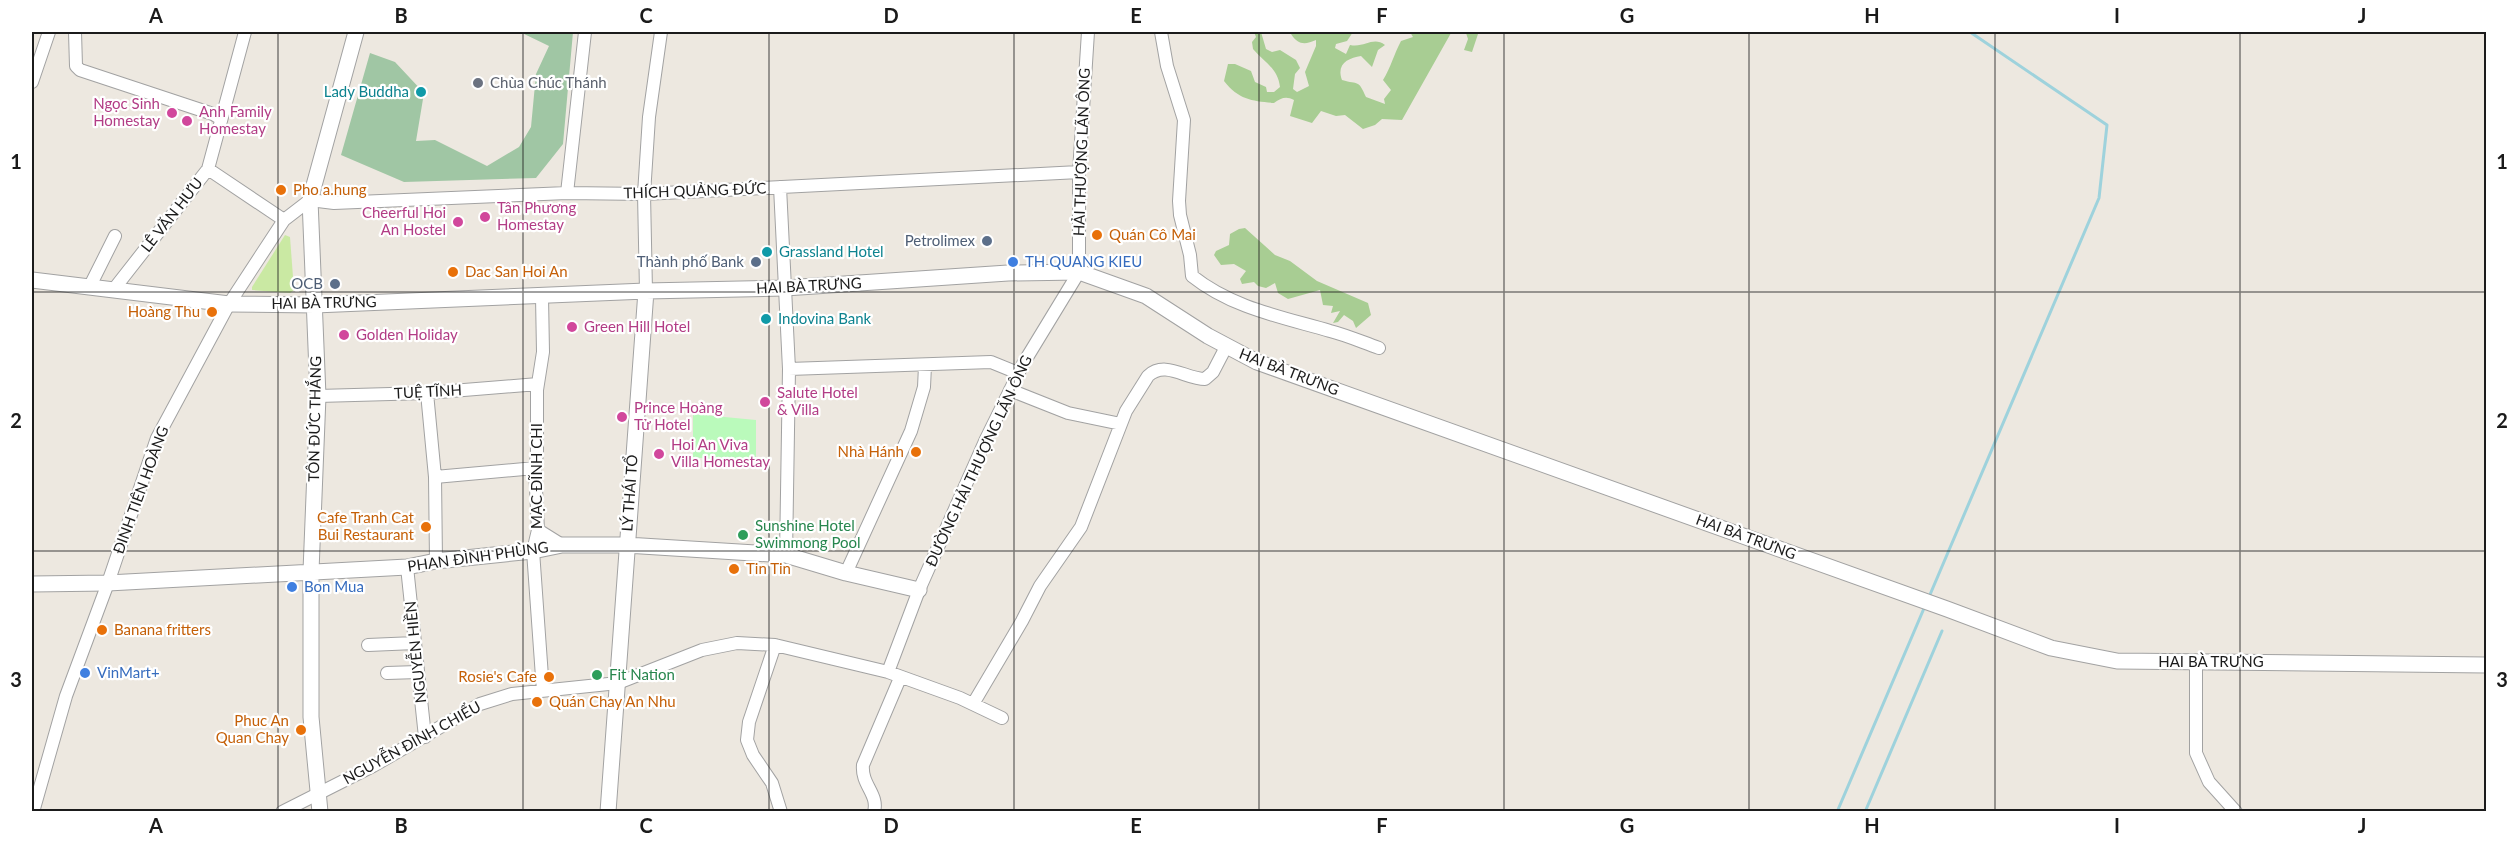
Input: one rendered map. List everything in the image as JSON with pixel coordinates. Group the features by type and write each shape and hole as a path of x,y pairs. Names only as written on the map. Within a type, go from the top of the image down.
{"street":[{"path":"32,82 50,32"},
{"path":"75,32 76,66 80,70 213,114 221,119"},
{"name":"LÊ VĂN HƯU","path":"114,289 208,169 246,32"},
{"name":"TÔN ĐỨC THẮNG","path":"320,812 311,717 311,571 318,396 310,200 356,32"},
{"path":"567,193 585,32"},
{"name":"LÝ THÁI TỔ","path":"608,812 646,291 644,194 649,117 661,32"},
{"name":"HẢI THƯỢNG LÃN ÔNG","path":"1078,272 1079,172 1088,32"},
{"path":"1161,32 1167,66 1184,120 1179,201 1180,215 1191,255 1192,276 1211,290 1258,311 1331,331 1379,348"},
{"path":"208,169 284,220"},
{"name":"THÍCH QUẢNG ĐỨC","path":"310,200 334,203 567,193 644,194 1079,172"},
{"path":"780,187 789,369 786,555"},
{"name":"ĐINH TIÊN HOÀNG","path":"33,812 66,696 108,583 157,438 229,303 284,220 310,200"},
{"path":"90,286 115,236"},
{"name":"HAI BÀ TRƯNG","path":"32,280 229,303 315,305 646,291 785,288 1008,273 1078,272 1146,296 1226,347 1257,362 2051,648 2117,661 2487,665"},
{"name":"ĐƯỜNG HẢI THƯỢNG LÃN ÔNG","path":"888,672 919,591 1018,373 1078,272"},
{"name":"MẠC ĐĨNH CHI","path":"542,297 543,352 538,384 537,454 534,468 538,530 533,551 543,692"},
{"path":"973,704 1040,586 1081,527 1126,411 1153,371 1165,370 1205,379 1213,372 1226,347"},
{"path":"789,369 991,362 1018,373"},
{"path":"846,573 910,431 924,387 925,366"},
{"name":"TUỆ TĨNH","path":"318,396 427,393 538,384"},
{"path":"1011,390 1068,413 1121,424"},
{"path":"427,393 435,477 436,561"},
{"path":"435,477 534,468"},
{"path":"538,530 562,544"},
{"name":"PHAN ĐÌNH PHÙNG","path":"32,584 108,583 407,567 436,561 533,551 562,544 626,545 786,555 919,591"},
{"name":"NGUYỄN HIỀN","path":"407,567 425,737"},
{"path":"368,645 415,643"},
{"path":"618,683 702,650 736,643 775,645 888,672 973,704 1002,718"},
{"path":"775,645 749,722 747,740 753,755 772,783 781,812"},
{"path":"2196,662 2196,753 2209,782 2236,812"},
{"path":"387,673 418,672"},
{"path":"874,812 875,799 862,776 863,765 900,678"},
{"name":"NGUYỄN ĐÌNH CHIỂU","path":"282,812 425,737 480,704 512,694 618,683"}],"green space":[{"path":"520,32 573,32 563,144 536,178 404,182 341,155 370,53 395,62 424,93 416,141 435,140 487,166 519,147 531,127 536,74 549,46"},
{"path":"1254,32 1261,32 1266,49 1272,52 1280,50 1296,60 1300,68 1295,74 1293,89 1297,92 1309,86 1305,72 1316,46 1316,40 1308,43 1299,42 1291,34 1294,32 1353,32 1347,41 1336,44 1335,48 1346,54 1350,45 1377,42 1385,45 1378,50 1372,67 1361,56 1356,57 1344,63 1341,74 1342,80 1359,85 1366,97 1385,104 1384,99 1391,90 1383,80 1401,41 1413,37 1410,32 1478,32 1478,34 1472,52 1464,50 1468,39 1466,33 1451,33 1402,120 1382,119 1375,125 1363,129 1345,115 1336,116 1321,111 1312,123 1290,116 1294,100 1288,98 1274,103 1252,100 1235,92 1224,81 1228,64 1235,64 1251,71 1255,82 1266,87 1267,92 1274,92 1280,87 1273,70 1253,49 1252,42 1256,37"},
{"path":"1245,228 1275,255 1290,261 1317,281 1368,303 1371,315 1356,328 1353,321 1344,315 1338,322 1333,323 1340,311 1331,313 1333,306 1323,305 1320,290 1288,299 1278,293 1275,283 1266,288 1254,282 1242,284 1240,279 1246,271 1234,264 1221,265 1214,255 1216,251 1229,245 1230,234"},
{"path":"285,235 290,237 294,290 290,293 252,290 252,287"},
{"path":"693,414 756,420 756,465 693,457"}],"waterway":[{"path":"1929,597 2099,198 2107,125 1970,32"},
{"path":"1837,812 1925,606"},
{"path":"1865,812 1942,631"}],"place":[{"name":"Chùa Chúc Thánh","path":"478,83"},
{"name":"Lady Buddha","path":"421,92"},
{"name":"Ngọc Sinh Homestay","path":"172,113"},
{"name":"Anh Family Homestay","path":"187,121"},
{"name":"Pho a.hung","path":"281,190"},
{"name":"Tân Phương Homestay","path":"485,217"},
{"name":"Cheerful Hoi An Hostel","path":"458,222"},
{"name":"Quán Cô Mai","path":"1097,235"},
{"name":"Petrolimex","path":"987,241"},
{"name":"Grassland Hotel","path":"767,252"},
{"name":"Thành phố Bank","path":"756,262"},
{"name":"TH QUANG KIEU","path":"1013,262"},
{"name":"Dac San Hoi An","path":"453,272"},
{"name":"OCB","path":"335,284"},
{"name":"Hoàng Thu","path":"212,312"},
{"name":"Indovina Bank","path":"766,319"},
{"name":"Green Hill Hotel","path":"572,327"},
{"name":"Golden Holiday","path":"344,335"},
{"name":"Salute Hotel & Villa","path":"765,402"},
{"name":"Prince Hoàng Tử Hotel","path":"622,417"},
{"name":"Nhà Hánh","path":"916,452"},
{"name":"Hoi An Viva Villa Homestay","path":"659,454"},
{"name":"Cafe Tranh Cat Bui Restaurant","path":"426,527"},
{"name":"Sunshine Hotel Swimmong Pool","path":"743,535"},
{"name":"Tin Tin","path":"734,569"},
{"name":"Bon Mua","path":"292,587"},
{"name":"Banana fritters","path":"102,630"},
{"name":"VinMart+","path":"85,673"},
{"name":"Fit Nation","path":"597,675"},
{"name":"Rosie's Cafe","path":"549,677"},
{"name":"Quán Chay An Nhu","path":"537,702"},
{"name":"Phuc An Quan Chay","path":"301,730"}]}
